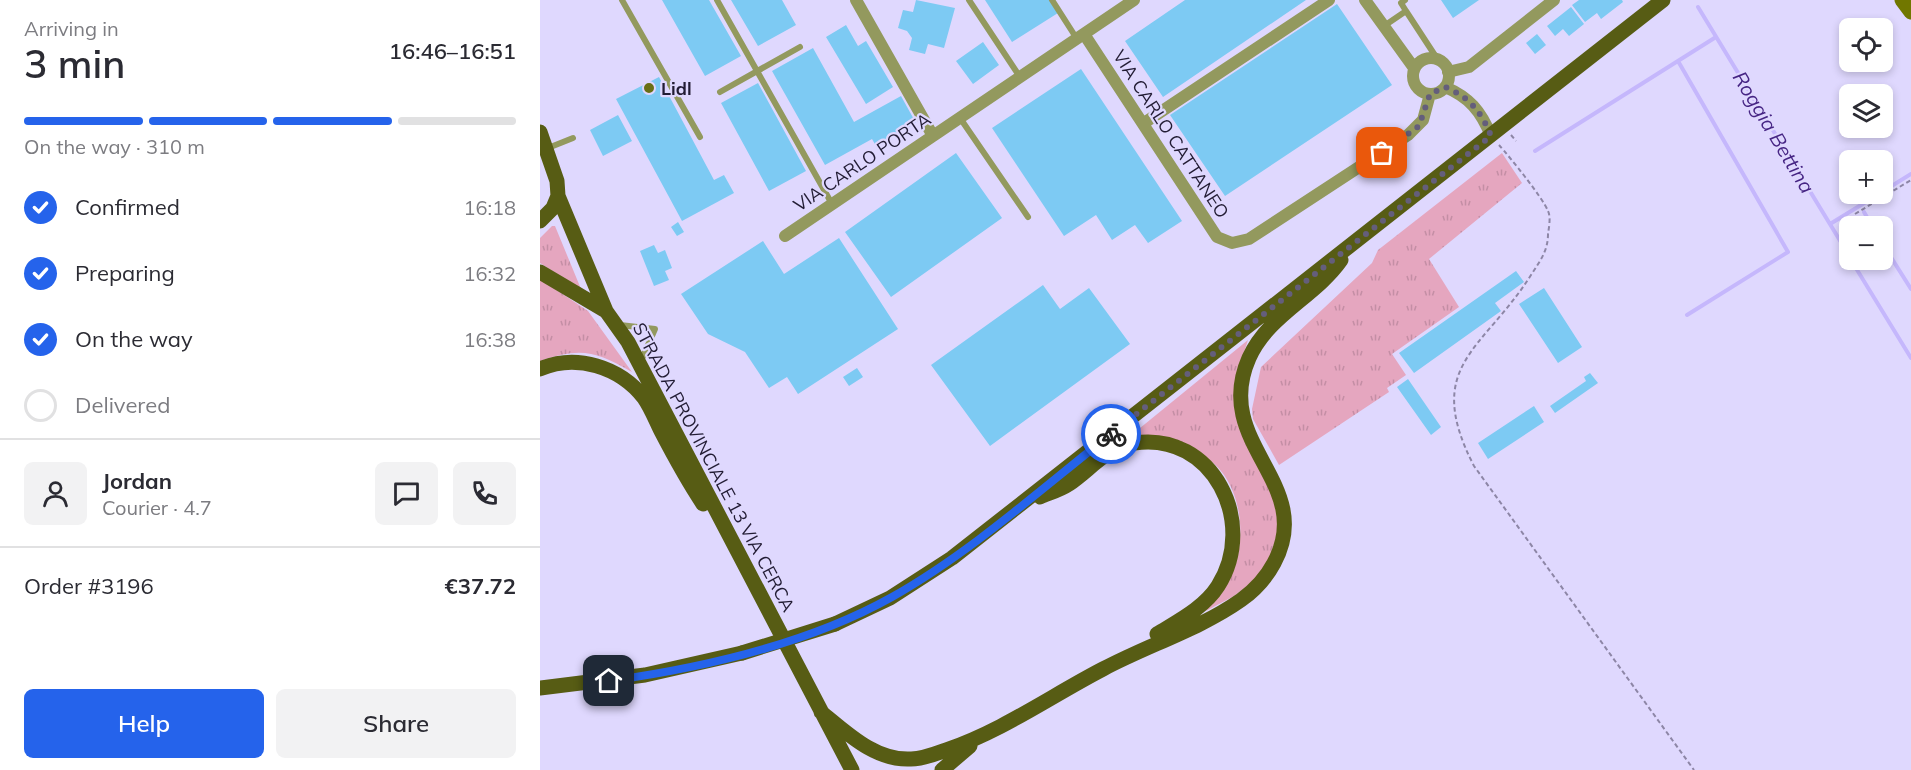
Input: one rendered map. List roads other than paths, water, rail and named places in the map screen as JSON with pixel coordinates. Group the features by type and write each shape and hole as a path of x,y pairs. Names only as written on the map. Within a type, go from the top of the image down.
{"main road":[{"path":"540,688 645,675 800,637 868,609 921,579 1019,507 1663,0"},
{"name":"STRADA PROVINCIALE 13 VIA CERCA","path":"540,132 548,148 557,181 558,196 606,311 640,364 852,770"},
{"path":"542,221 558,196"},
{"path":"894,770 976,740 1104,668 1239,601 1260,584 1273,565 1283,534 1283,504 1278,489 1247,433 1241,405 1242,379 1250,355 1269,327 1328,278 1351,246"},
{"name":"STRADA PROVINCIALE 13 VIA CERCA","path":"540,272 606,311"},
{"path":"540,369 571,363 593,364 629,383 644,399 687,481 746,568"},
{"path":"1019,507 1068,485 1111,451 1136,443 1159,444 1180,450 1200,463 1219,482 1230,507 1234,528 1228,562 1219,584 1200,605 1104,668"},
{"path":"821,712 857,741 876,751 907,759 924,758"},
{"path":"942,770 976,740"}],"street":[{"path":"856,0 933,136"},
{"name":"VIA CARLO PORTA","path":"785,236 1134,0"},
{"path":"1144,123 1329,0"},
{"path":"1365,0 1414,69 1413,78 1417,88 1430,94 1445,87 1463,94 1485,120 1491,136"},
{"path":"1448,72 1469,67 1554,0"},
{"path":"1902,0 1911,12"},
{"name":"VIA CARLO CATTANEO","path":"1080,36 1144,123 1217,237 1225,242 1237,243 1249,239 1414,131 1423,120 1430,94"},
{"path":"1414,69 1427,59 1438,60 1448,72"},
{"path":"1445,87 1448,72"}],"lane":[{"path":"622,0 700,137"},
{"path":"717,0 832,204"},
{"path":"969,0 1020,77"},
{"path":"1052,0 1080,36"},
{"path":"1405,0 1401,3 1438,60"},
{"path":"1384,26 1406,11"},
{"path":"720,92 800,47"},
{"name":"VIA CARLO PORTA","path":"960,118 1028,217"},
{"path":"548,148 573,138"},
{"path":"616,324 655,329 640,364"}],"waterway":[{"name":"Roggia Bettina","path":"1698,7 1839,239"},
{"path":"1535,151 1716,37"},
{"path":"1678,61 1788,252 1687,315"},
{"path":"1893,185 1911,174"},
{"path":"1830,224 1863,204"},
{"path":"1864,212 1866,216"},
{"path":"1893,260 1911,289"},
{"name":"Roggia Bettina","path":"1857,270 1911,358"}],"place":[{"name":"Lidl","path":"649,88"}]}
